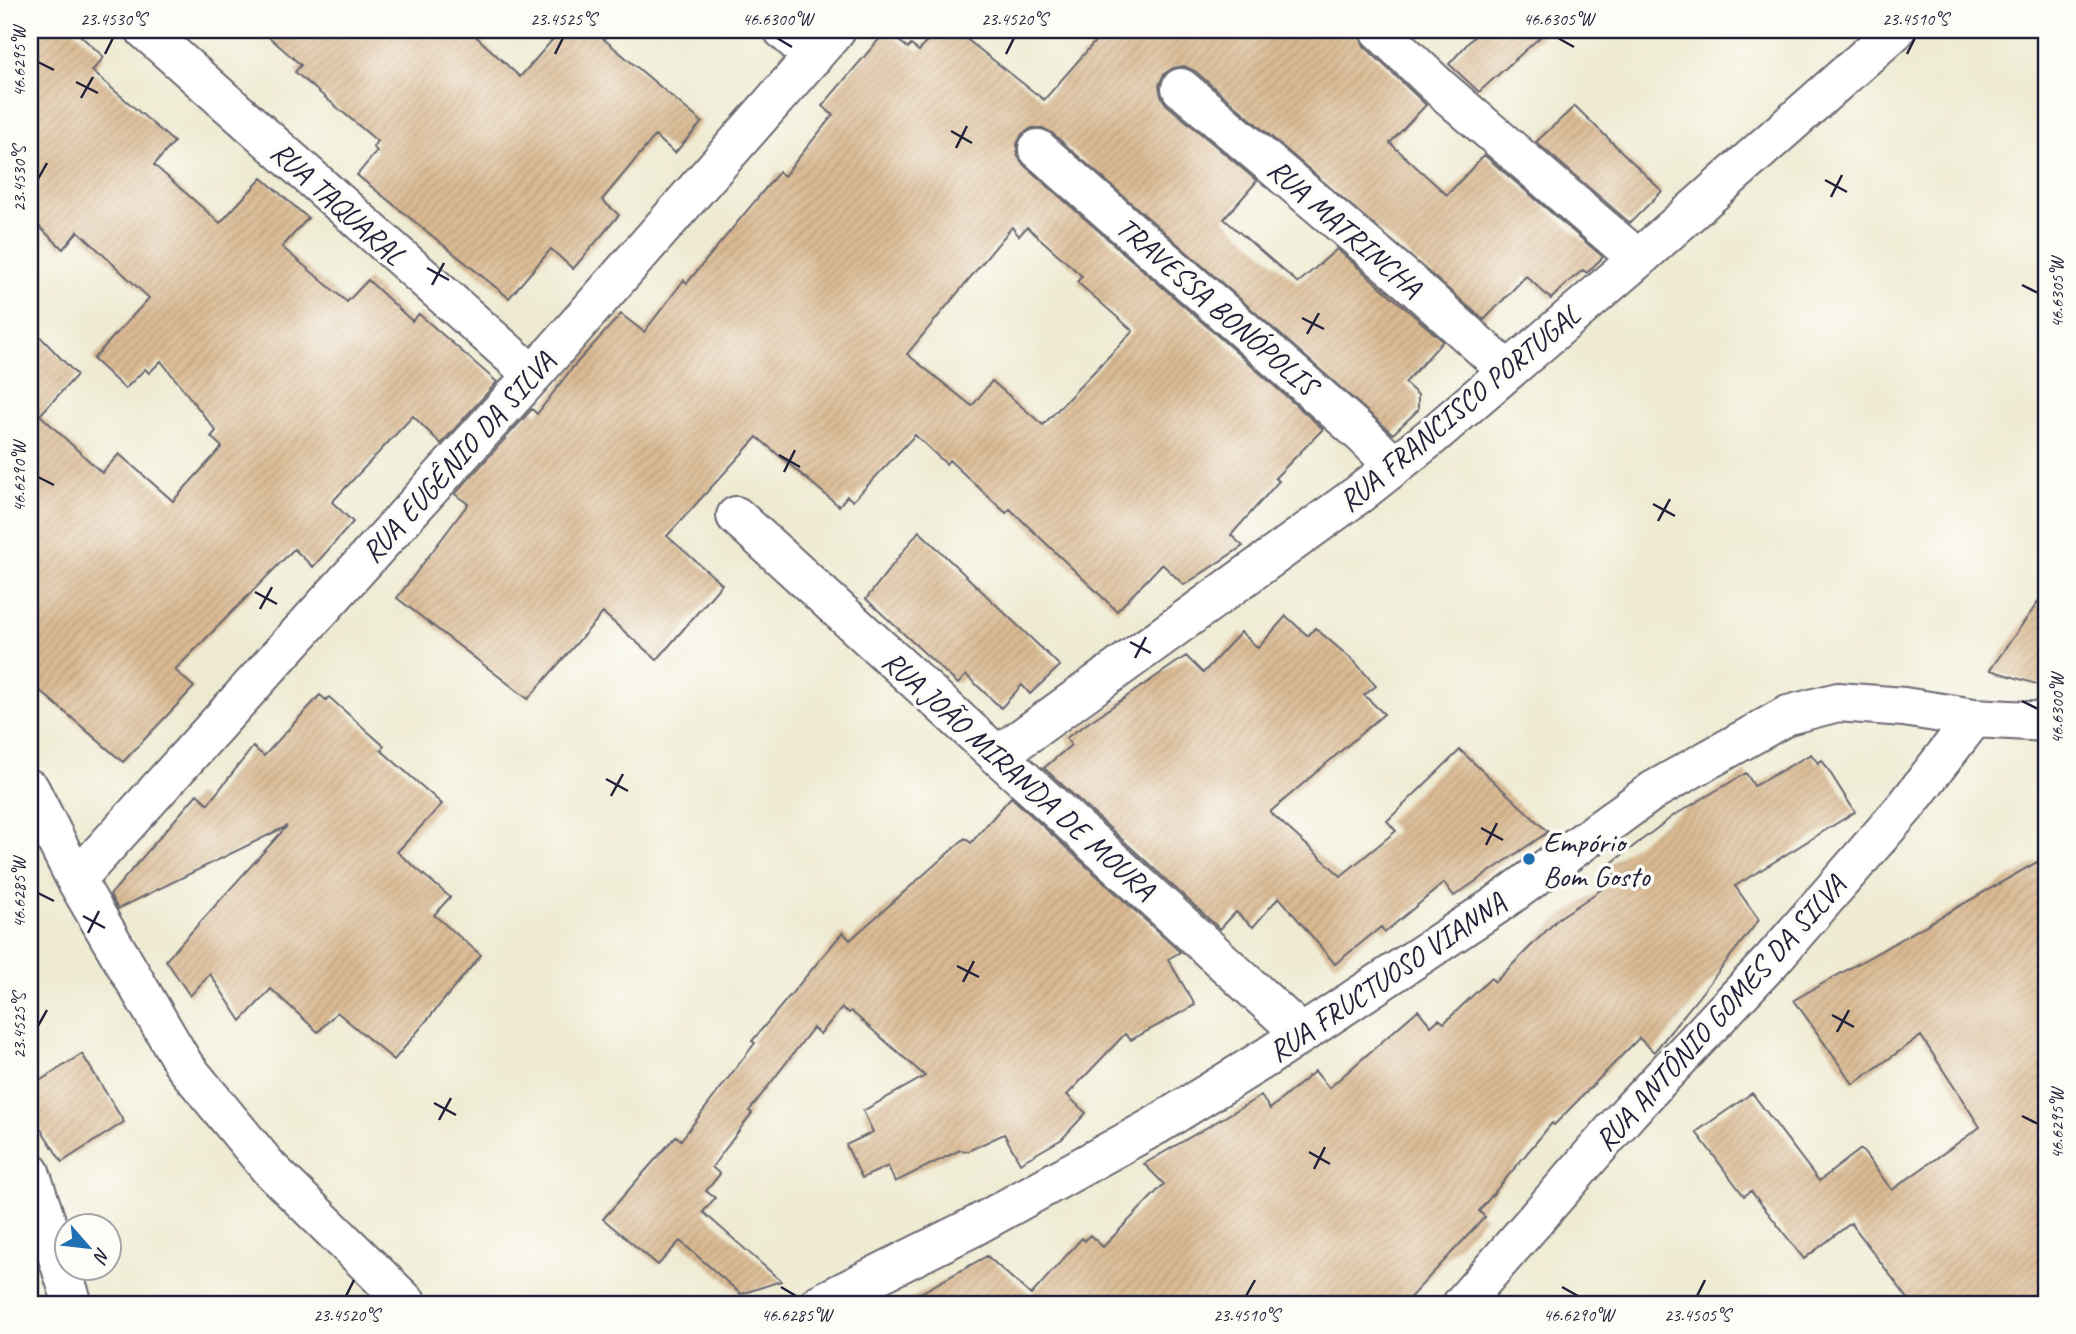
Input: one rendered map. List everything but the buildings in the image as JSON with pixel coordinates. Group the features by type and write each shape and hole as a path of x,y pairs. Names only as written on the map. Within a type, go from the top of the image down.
{"street":[{"name":"RUA TAQUARAL","path":"145,30 533,375"},
{"path":"783,30 825,43"},
{"path":"1379,30 1440,88 1638,259"},
{"name":"RUA FRANCISCO PORTUGAL","path":"997,756 1394,466 1638,259 1896,30"},
{"name":"RUA EUGÊNIO DA SILVA","path":"76,880 533,375 825,43"},
{"name":"RUA MATRINCHA","path":"1181,88 1407,280 1508,370"},
{"name":"TRAVESSA BONÓPOLIS","path":"1038,149 1364,436 1394,466"},
{"name":"RUA JOÃO MIRANDA DE MOURA","path":"736,516 1302,1034"},
{"name":"RUA FRUCTUOSO VIANNA","path":"819,1304 973,1227 1142,1133 1302,1034 1495,906 1654,790 1788,715 1838,702 1904,707 1974,718 2046,722"},
{"name":"RUA ANTÔNIO GOMES DA SILVA","path":"1462,1304 1630,1111 1772,960 1906,806 1974,718"},
{"path":"30,789 76,880 184,1065 270,1168 408,1304"},
{"path":"30,1172 73,1304"}],"place":[{"name":"Empório Bom Gosto","path":"1529,859"}]}
